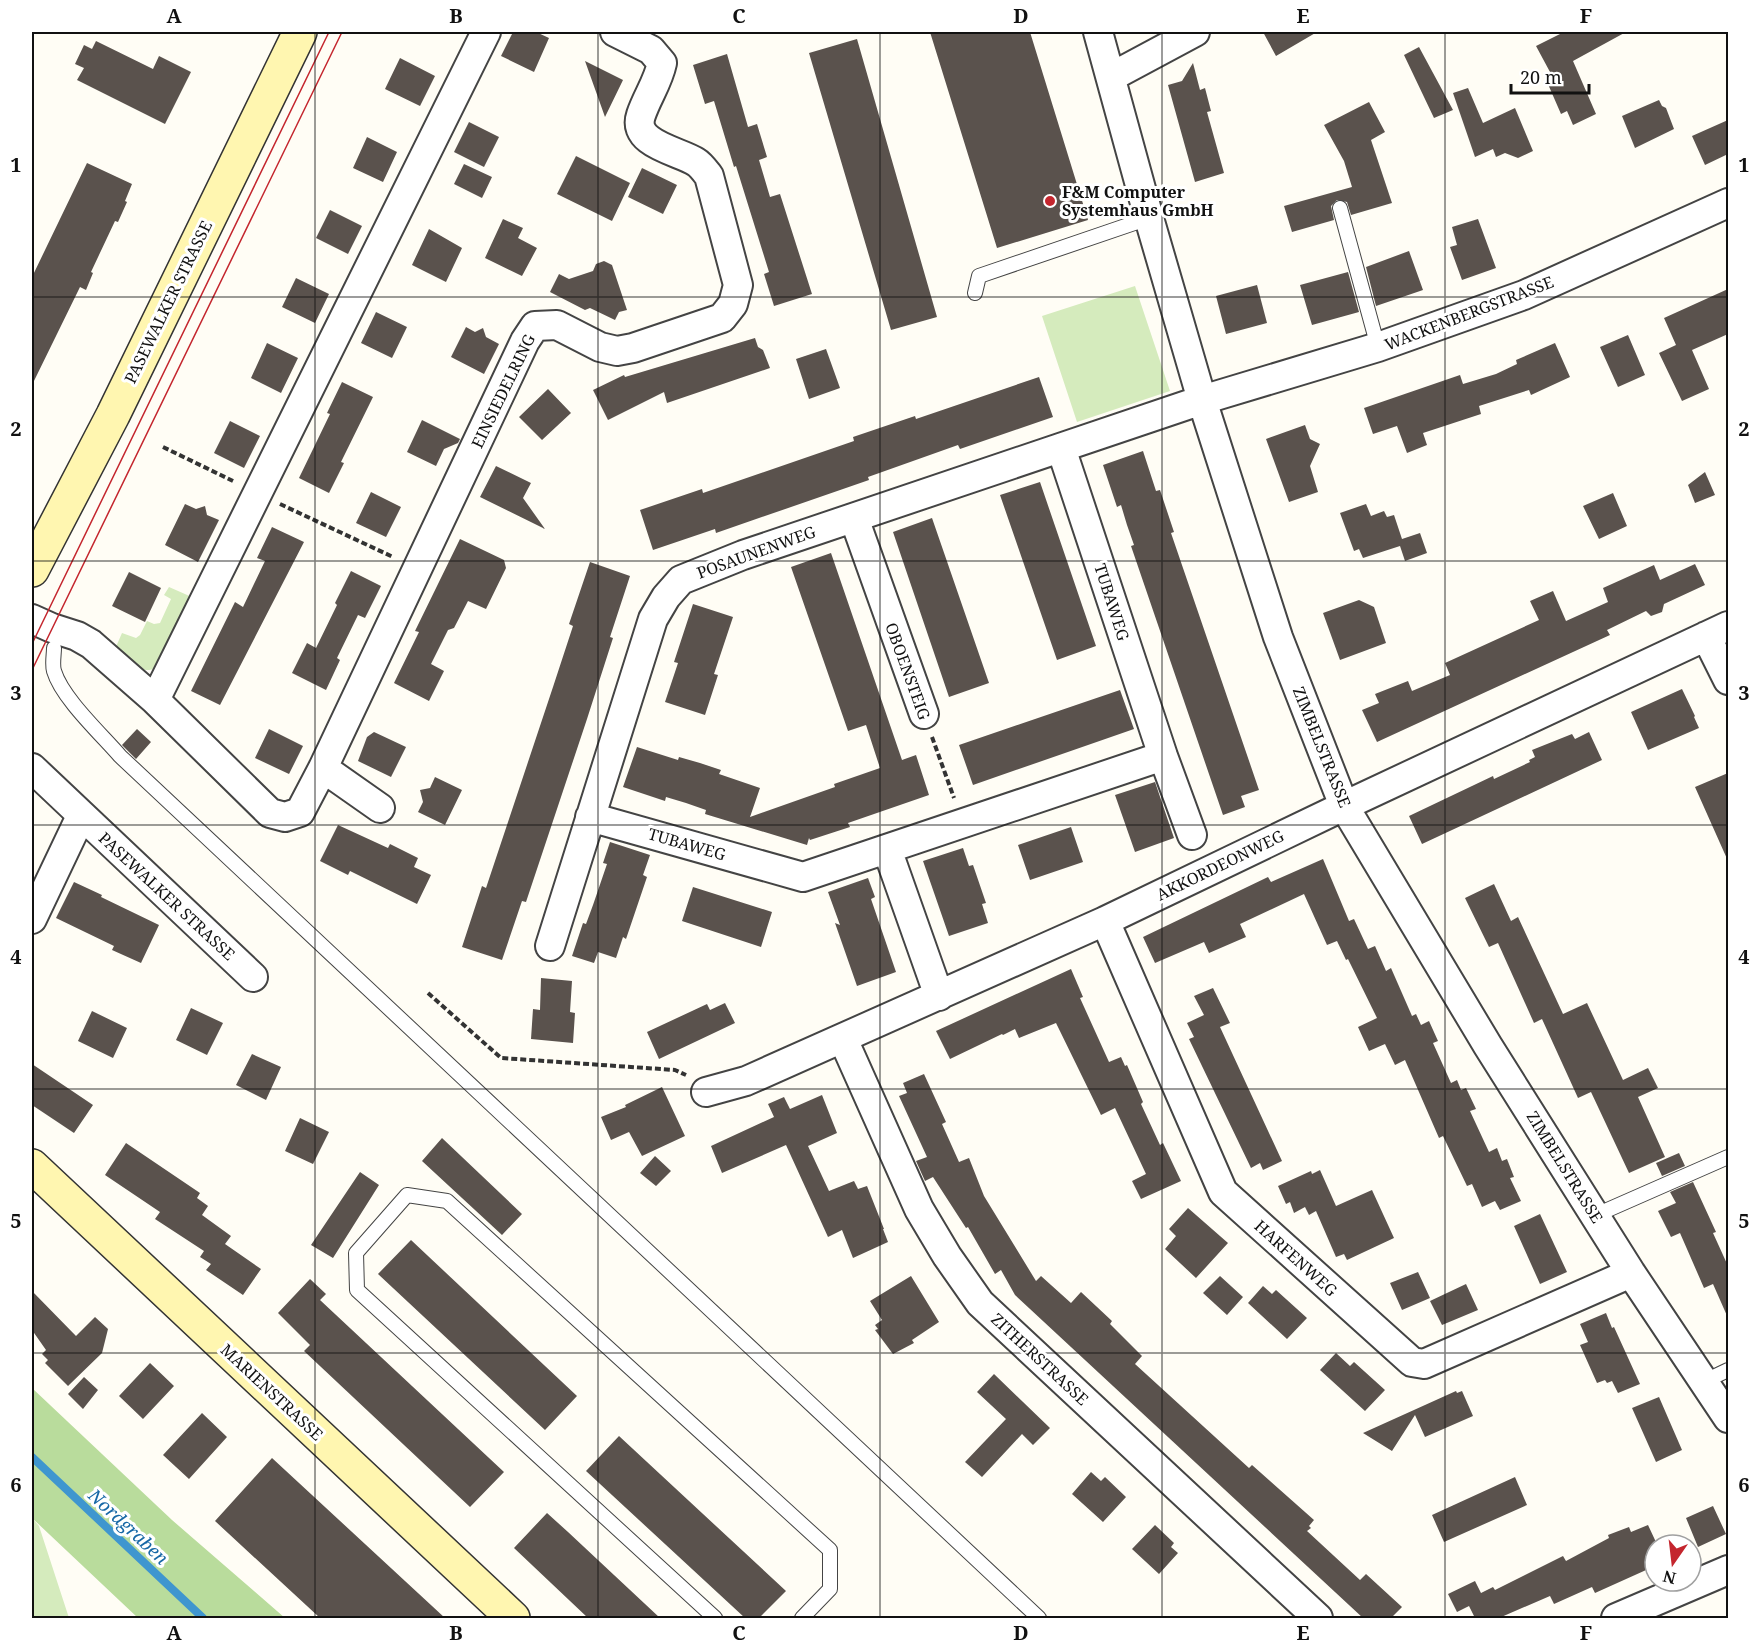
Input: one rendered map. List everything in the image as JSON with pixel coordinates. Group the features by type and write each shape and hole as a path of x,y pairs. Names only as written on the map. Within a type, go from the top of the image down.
{"street":[{"name":"PASEWALKER STRASSE","path":"32,570 113,415 300,32"},
{"path":"155,700 486,32"},
{"name":"EINSIEDELRING","path":"32,619 77,636 91,644 155,700 270,813 285,817 300,812 525,341 535,326 557,325 600,347 617,351 633,348 722,318 734,304 738,285 709,176 697,162 650,141 640,127 640,117 660,75 662,63 651,50 615,32"},
{"name":"ZIMBELSTRASSE","path":"1098,32 1202,400 1278,637 1344,806 1488,1046 1631,1273 1717,1376 1728,1418"},
{"path":"1111,77 1196,32"},
{"name":"WACKENBERGSTRASSE","path":"1202,400 1378,347 1524,295 1728,203"},
{"name":"POSAUNENWEG","path":"550,946 653,620 666,597 681,580 743,555 1202,400"},
{"name":"TUBAWEG","path":"1061,448 1192,835"},
{"name":"OBOENSTEIG","path":"854,518 924,714"},
{"path":"1717,631 1728,680"},
{"name":"AKKORDEONWEG","path":"706,1092 746,1081 1105,921 1717,631"},
{"name":"TUBAWEG","path":"590,817 804,877 1164,756"},
{"name":"PASEWALKER STRASSE","path":"32,768 253,977"},
{"path":"323,768 380,808"},
{"name":"PASEWALKER STRASSE","path":"32,919 81,816"},
{"path":"887,849 939,996"},
{"name":"HARFENWEG","path":"1105,921 1222,1192 1412,1362 1424,1364 1631,1273"},
{"name":"ZITHERSTRASSE","path":"843,1039 919,1209 947,1256 980,1303 1318,1618"},
{"name":"MARIENSTRASSE","path":"32,1166 513,1618"},
{"path":"1616,1618 1728,1570"}],"lane":[{"path":"1340,208 1378,347"},
{"path":"975,293 979,276 1149,218"},
{"path":"54,648 54,669 60,684 120,756 1039,1618"},
{"path":"1596,1215 1728,1157"},
{"path":"715,1618 357,1290 356,1253 407,1195 447,1201 830,1550 830,1589 802,1618"}],"path":[{"path":"163,447 418,569"},
{"name":"OBOENSTEIG","path":"924,714 963,824"},
{"path":"428,993 501,1058 675,1070 693,1077 706,1092"}],"green space":[{"path":"1135,286 1170,391 1077,422 1042,316"},
{"path":"169,587 194,598 158,668 139,669 115,649 122,633 136,638 147,621 154,624 160,623 171,599 164,595"},
{"path":"32,1388 172,1520 285,1618 138,1618 32,1518"},
{"path":"32,1518 39,1526 69,1618 32,1618"}],"building":[{"path":"513,32 536,32 549,38 534,72 501,56"},
{"path":"930,32 1030,32 1088,220 997,248"},
{"path":"1263,32 1317,32 1276,56"},
{"path":"1564,32 1626,32 1573,61 1596,114 1573,125 1567,111 1561,114 1544,75 1550,72 1536,46"},
{"path":"857,39 937,317 891,330 809,53"},
{"path":"96,41 153,69 159,56 191,72 165,124 77,80 84,68 75,64 84,45 92,49"},
{"path":"1419,47 1453,110 1434,118 1404,55"},
{"path":"727,54 748,127 757,124 767,157 759,160 770,197 780,194 812,294 774,306 764,274 769,272 736,166 734,167 714,101 705,104 693,65"},
{"path":"400,58 435,76 420,106 385,89"},
{"path":"585,61 623,80 605,117"},
{"path":"1193,63 1200,90 1205,88 1211,111 1207,112 1224,173 1195,182 1168,85 1182,81"},
{"path":"1468,88 1483,123 1515,108 1533,151 1518,158 1505,153 1496,157 1493,149 1475,157 1453,93"},
{"path":"1659,100 1666,108 1674,129 1635,148 1622,116"},
{"path":"1369,102 1385,132 1371,140 1392,203 1351,215 1347,202 1337,200 1331,206 1334,220 1292,232 1284,206 1352,187 1344,161 1324,125"},
{"path":"1728,120 1728,154 1705,165 1692,136"},
{"path":"469,122 499,137 484,167 454,152"},
{"path":"367,137 397,152 383,182 353,168"},
{"path":"576,156 630,183 612,221 557,194"},
{"path":"87,163 132,184 118,222 115,221 91,272 93,273 86,290 80,287 32,385 32,277"},
{"path":"464,164 492,177 482,198 454,184"},
{"path":"642,168 677,185 663,214 628,197"},
{"path":"330,210 362,226 348,254 316,238"},
{"path":"503,219 523,228 518,238 537,248 522,276 485,258"},
{"path":"1478,219 1496,268 1462,280 1450,247 1457,245 1452,227"},
{"path":"429,229 462,248 446,282 412,265"},
{"path":"1409,251 1423,290 1376,306 1366,267"},
{"path":"604,261 612,265 627,310 619,312 615,320 590,308 585,310 550,292 559,274 569,279 593,271 596,264"},
{"path":"1348,272 1359,312 1312,325 1300,285"},
{"path":"296,278 329,294 315,323 282,307"},
{"path":"1257,285 1267,323 1226,334 1216,296"},
{"path":"1728,289 1728,334 1692,350 1709,389 1682,401 1659,353 1676,345 1664,318"},
{"path":"376,312 407,327 392,358 361,343"},
{"path":"466,327 475,332 483,328 486,337 499,344 484,374 451,357"},
{"path":"1628,335 1645,375 1618,387 1600,347"},
{"path":"755,338 770,368 667,403 664,392 608,420 593,390 624,375 625,377"},
{"path":"267,343 298,358 281,393 251,378"},
{"path":"1555,343 1570,377 1531,395 1529,390 1479,406 1481,414 1423,433 1427,445 1407,453 1397,426 1373,434 1364,408 1460,375 1463,384 1496,374 1517,364 1516,360"},
{"path":"826,349 840,388 809,399 796,359"},
{"path":"1039,377 1053,417 960,449 958,445 868,477 869,480 716,533 715,529 653,550 640,510 702,489 703,493 854,441 853,437 915,416 916,419"},
{"path":"342,382 373,397 341,462 344,463 329,493 299,478 330,414 327,413"},
{"path":"548,389 571,413 542,440 519,417"},
{"path":"422,420 460,439 458,443 444,449 436,466 407,452"},
{"path":"230,421 260,436 244,468 214,453"},
{"path":"1305,425 1310,439 1320,444 1310,466 1318,492 1289,502 1266,439"},
{"path":"1143,451 1156,491 1160,490 1174,532 1171,533 1259,790 1241,796 1245,807 1223,815 1131,546 1134,545 1121,505 1117,507 1103,465"},
{"path":"496,466 531,483 523,498 545,529 480,497"},
{"path":"1705,472 1715,495 1695,503 1688,485"},
{"path":"1040,482 1096,646 1057,660 1000,495"},
{"path":"371,492 401,507 386,537 356,523"},
{"path":"1613,493 1627,526 1599,539 1583,506"},
{"path":"185,504 196,509 205,506 207,515 219,520 198,562 165,545"},
{"path":"1366,504 1371,516 1384,511 1387,517 1394,515 1402,539 1420,533 1427,553 1405,561 1400,546 1363,558 1359,549 1354,551 1340,513"},
{"path":"932,518 989,683 949,697 893,532"},
{"path":"272,527 304,542 220,705 191,691 235,602 243,607 265,561 257,558"},
{"path":"460,539 504,560 506,568 486,609 468,601 454,628 448,630 431,664 444,671 429,701 394,683 419,632 415,631"},
{"path":"831,553 902,760 916,755 929,795 848,823 850,827 810,840 809,838 807,845 705,814 706,810 686,803 666,797 665,801 623,787 637,747 721,770 719,774 760,788 750,817 835,787 834,784 880,768 866,725 848,731 791,567"},
{"path":"590,562 630,576 610,637 613,638 526,902 522,901 502,960 462,947 482,886 486,888 553,687 573,626 569,624"},
{"path":"1695,564 1705,585 1664,604 1662,612 1651,616 1646,611 1607,630 1610,635 1377,742 1362,710 1379,703 1375,694 1408,681 1412,691 1450,675 1445,663 1539,620 1530,601 1553,591 1566,621 1608,602 1603,588 1654,565 1660,580"},
{"path":"351,571 381,586 365,618 358,615 337,658 340,660 326,690 292,673 307,643 316,648"},
{"path":"129,572 161,588 145,622 112,606"},
{"path":"1359,600 1374,607 1386,643 1340,660 1323,613"},
{"path":"693,604 733,617 714,674 718,675 705,715 665,702 678,663 674,662"},
{"path":"1682,689 1699,728 1648,750 1631,712"},
{"path":"1120,690 1134,729 973,785 959,745"},
{"path":"137,729 151,742 136,759 122,745"},
{"path":"269,729 303,746 289,774 255,758"},
{"path":"374,732 406,747 391,777 358,761 367,737"},
{"path":"1589,732 1602,760 1422,844 1409,816 1493,776 1494,779 1530,762 1529,760 1535,757 1532,750 1572,734 1575,739"},
{"path":"1728,773 1728,861 1695,787"},
{"path":"435,777 462,790 445,825 418,812 423,802 420,790 430,788"},
{"path":"1155,782 1174,838 1135,852 1115,795"},
{"path":"338,825 388,848 390,844 418,858 414,867 431,875 417,904 350,871 348,875 320,861"},
{"path":"1071,827 1083,862 1030,880 1018,845"},
{"path":"610,842 650,855 643,875 647,877 626,939 623,937 616,958 598,952 594,963 572,956 607,864 603,863"},
{"path":"963,848 969,866 973,865 986,903 982,904 988,923 949,936 923,861"},
{"path":"1323,859 1349,921 1354,919 1368,949 1375,946 1386,971 1391,968 1412,1016 1416,1014 1421,1025 1429,1021 1438,1041 1433,1043 1451,1083 1457,1080 1461,1090 1466,1088 1476,1109 1470,1111 1489,1152 1497,1148 1502,1161 1507,1159 1514,1177 1510,1178 1521,1201 1500,1210 1495,1201 1482,1207 1472,1184 1467,1186 1443,1136 1439,1138 1405,1060 1395,1065 1385,1044 1369,1051 1358,1027 1377,1018 1337,941 1327,945 1304,894 1240,924 1246,937 1209,953 1204,942 1155,963 1143,937 1268,877 1271,882"},
{"path":"868,878 875,897 871,899 896,972 857,986 835,923 840,925 828,892"},
{"path":"74,882 159,925 141,963 112,950 114,946 56,918"},
{"path":"1494,884 1511,921 1518,917 1563,1014 1587,1003 1623,1080 1648,1068 1658,1088 1638,1097 1665,1157 1629,1173 1591,1092 1578,1098 1542,1019 1534,1023 1498,943 1489,947 1465,898"},
{"path":"693,887 772,912 761,947 682,921"},
{"path":"1071,969 1083,997 1080,998 1109,1062 1121,1057 1125,1066 1127,1065 1143,1102 1141,1104 1160,1145 1163,1143 1181,1181 1141,1199 1132,1181 1146,1174 1115,1108 1101,1115 1056,1023 1019,1038 1015,1029 950,1059 936,1031"},
{"path":"541,978 572,981 570,1012 575,1013 573,1043 531,1039 533,1009 540,1010"},
{"path":"1213,988 1230,1023 1220,1027 1282,1161 1263,1170 1260,1163 1251,1168 1189,1039 1194,1037 1187,1023 1204,1015 1194,996"},
{"path":"725,1003 735,1023 659,1059 647,1032 707,1004 710,1010"},
{"path":"191,1008 223,1023 207,1055 176,1040"},
{"path":"92,1011 127,1028 113,1058 78,1041"},
{"path":"252,1054 281,1067 266,1100 236,1085"},
{"path":"32,1064 93,1105 74,1133 32,1105"},
{"path":"924,1074 946,1122 942,1124 959,1162 969,1158 984,1196 1036,1281 1041,1276 1071,1303 1081,1292 1112,1321 1110,1324 1142,1356 1135,1364 1249,1468 1252,1465 1314,1520 1307,1531 1360,1580 1366,1574 1402,1607 1391,1618 1363,1618 1015,1295 1001,1270 995,1274 968,1227 966,1228 933,1177 925,1181 916,1161 927,1157 899,1096 907,1093 903,1083"},
{"path":"662,1087 685,1136 642,1156 629,1132 611,1140 601,1117 626,1107 625,1105"},
{"path":"822,1095 837,1133 808,1146 829,1191 854,1181 858,1189 867,1186 888,1242 853,1258 842,1230 828,1237 786,1145 722,1173 711,1146 774,1117 768,1104 784,1097 790,1109"},
{"path":"300,1118 329,1132 313,1164 285,1151"},
{"path":"442,1138 522,1214 502,1235 422,1161"},
{"path":"126,1143 200,1193 197,1198 208,1206 202,1215 231,1236 225,1244 261,1269 243,1295 206,1270 211,1264 200,1257 204,1251 155,1219 160,1212 105,1175"},
{"path":"1679,1153 1685,1166 1662,1176 1656,1163"},
{"path":"655,1156 671,1171 656,1186 640,1173"},
{"path":"1320,1170 1336,1206 1372,1190 1394,1238 1347,1260 1344,1254 1336,1257 1316,1211 1309,1215 1305,1207 1294,1213 1290,1202 1286,1204 1278,1186 1311,1171 1312,1174"},
{"path":"360,1172 379,1185 333,1258 311,1245"},
{"path":"1693,1182 1716,1232 1713,1233 1728,1266 1728,1318 1713,1284 1704,1288 1680,1233 1671,1237 1658,1211 1676,1203 1670,1192"},
{"path":"1188,1208 1228,1243 1196,1278 1165,1249 1176,1236 1169,1229"},
{"path":"1540,1214 1567,1272 1540,1284 1514,1226"},
{"path":"411,1240 577,1396 545,1430 378,1274"},
{"path":"1418,1272 1430,1298 1402,1310 1390,1283"},
{"path":"911,1276 939,1322 912,1340 914,1343 893,1354 875,1330 878,1329 875,1325 882,1320 870,1301"},
{"path":"1220,1276 1243,1297 1227,1315 1203,1293"},
{"path":"310,1279 326,1294 320,1300 504,1472 470,1507 304,1351 310,1345 278,1313"},
{"path":"1466,1284 1478,1310 1442,1325 1430,1301"},
{"path":"1263,1286 1272,1294 1276,1290 1307,1318 1287,1339 1248,1303"},
{"path":"32,1291 76,1336 95,1317 108,1329 102,1353 68,1386 45,1363 48,1360 42,1354 46,1350 32,1330"},
{"path":"1606,1313 1640,1384 1618,1393 1612,1381 1607,1383 1605,1380 1597,1383 1580,1345 1588,1342 1580,1324"},
{"path":"1336,1353 1350,1366 1354,1362 1385,1390 1365,1411 1320,1370"},
{"path":"150,1363 174,1386 143,1419 119,1396"},
{"path":"994,1374 1050,1428 1033,1445 1022,1434 982,1477 965,1462 1006,1419 977,1392"},
{"path":"84,1377 98,1390 83,1409 68,1394"},
{"path":"1456,1391 1457,1393 1462,1391 1473,1416 1425,1437 1415,1415 1392,1451 1363,1433"},
{"path":"1659,1397 1682,1450 1656,1462 1632,1408"},
{"path":"202,1413 227,1437 189,1479 163,1455"},
{"path":"619,1436 786,1591 759,1618 745,1618 586,1471"},
{"path":"272,1458 445,1618 320,1618 215,1521"},
{"path":"1091,1472 1101,1481 1105,1477 1126,1497 1103,1522 1072,1494"},
{"path":"1515,1477 1527,1505 1444,1542 1432,1515"},
{"path":"1713,1506 1726,1534 1703,1545 1703,1533 1692,1533 1686,1518"},
{"path":"547,1513 660,1618 588,1618 514,1548"},
{"path":"1155,1525 1174,1543 1171,1547 1178,1553 1159,1574 1132,1549"},
{"path":"1648,1525 1652,1533 1643,1533 1643,1571 1595,1593 1592,1587 1554,1604 1550,1596 1499,1618 1475,1618 1469,1606 1457,1612 1448,1594 1475,1581 1481,1593 1493,1587 1495,1590 1563,1556 1566,1561 1609,1538 1608,1535 1629,1527 1631,1532"}],"waterway":[{"name":"Nordgraben","path":"32,1457 203,1618"}],"tram line":[{"path":"32,644 329,32"},
{"path":"32,670 342,32"}],"place":[{"name":"F&M Computer Systemhaus GmbH","path":"1050,201"}]}
